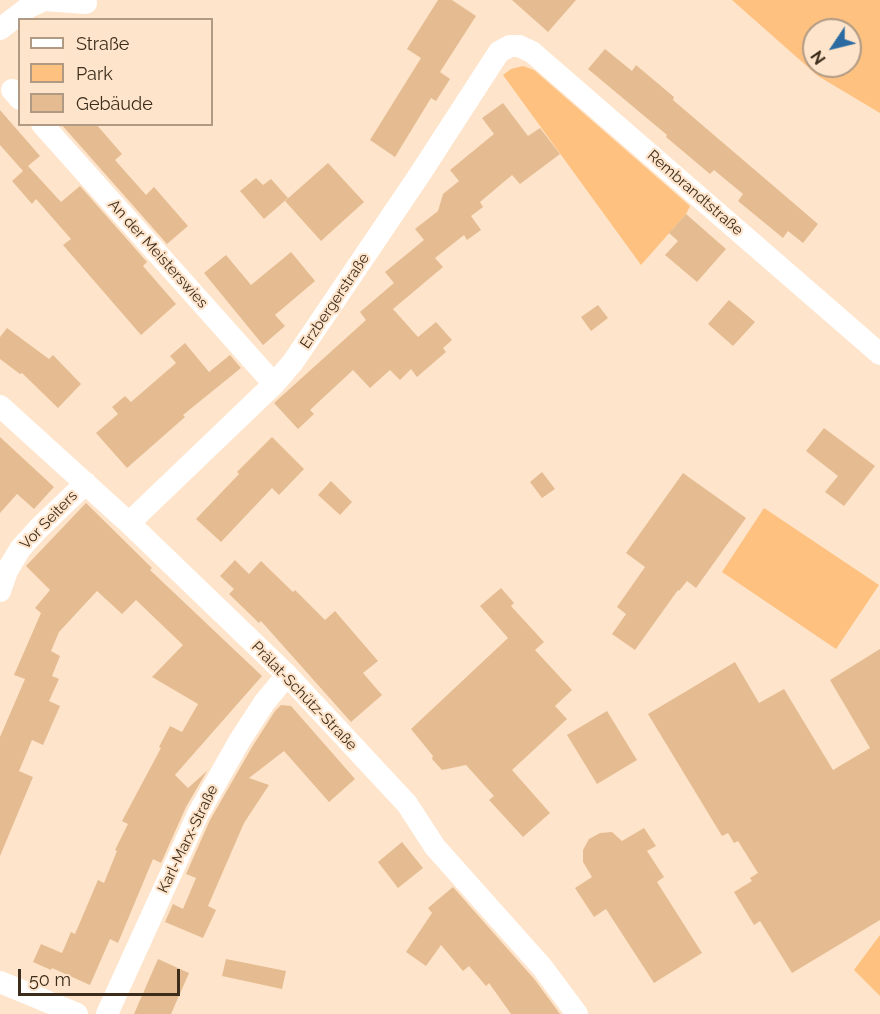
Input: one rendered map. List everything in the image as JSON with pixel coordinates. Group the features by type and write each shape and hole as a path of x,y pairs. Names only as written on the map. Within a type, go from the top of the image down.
{"street":[{"path":"0,29 29,7 44,0 86,3"},
{"name":"Rembrandtstraße","path":"504,47 519,46 532,52 880,354"},
{"name":"Erzbergerstraße","path":"129,523 274,384 293,362 504,47"},
{"name":"An der Meisterswies","path":"44,126 274,384"},
{"name":"Prälat-Schütz-Straße","path":"0,406 129,523 287,675 407,804 435,847 542,967 577,1014"},
{"name":"Vor Seiters","path":"0,591 20,549 38,528 86,483"},
{"name":"Karl-Marx-Straße","path":"107,1014 198,814 240,740 264,703 287,675"},
{"path":"0,982 77,1014"}],"green space":[{"path":"732,0 880,0 880,113 821,78 862,78 862,18 802,18 802,62"},
{"path":"523,66 534,70 690,206 686,214 641,265 503,75 511,69"},
{"path":"764,508 879,585 836,649 722,572"},
{"path":"880,935 880,996 854,970"}],"building":[{"path":"438,0 452,0 476,16 440,72 450,79 436,101 431,98 395,157 370,140 421,58 407,49"},
{"path":"512,0 576,0 548,32"},
{"path":"605,49 632,71 636,65 674,97 673,100 818,224 803,243 788,231 783,238 738,201 743,194 714,170 710,174 588,69"},
{"path":"503,103 528,136 540,128 560,154 520,184 512,175 480,202 483,207 471,216 481,230 467,240 464,235 435,258 443,267 393,309 418,337 436,322 452,340 443,348 446,352 417,377 411,369 400,380 390,370 370,388 353,370 310,410 314,414 298,429 274,403 366,320 360,312 394,283 385,272 424,240 415,229 438,211 443,194 459,181 450,170 494,134 482,118"},
{"path":"0,110 40,156 28,166 61,202 80,186 147,262 143,266 176,304 141,335 63,245 71,239 36,199 32,204 12,181 23,171 0,145"},
{"path":"63,126 98,126 122,154 115,160 146,195 154,187 188,226 167,244"},
{"path":"328,163 364,202 321,241 285,201"},
{"path":"256,178 263,185 271,179 288,198 264,219 240,191"},
{"path":"686,214 726,249 697,282 665,255 678,241 669,233"},
{"path":"291,252 315,281 275,315 285,326 263,345 204,273 226,255 251,285"},
{"path":"729,300 755,322 733,346 708,324"},
{"path":"598,305 608,318 591,331 581,317"},
{"path":"7,328 49,359 53,355 81,384 58,408 22,373 20,374 0,359 0,337"},
{"path":"185,343 209,372 230,355 241,368 183,415 185,417 127,468 96,433 118,414 112,407 125,396 131,402 176,363 170,356"},
{"path":"824,428 875,466 844,506 825,492 838,476 806,451"},
{"path":"0,437 54,487 34,509 17,494 0,513"},
{"path":"272,437 304,469 279,495 272,488 221,542 196,519 239,474 237,472"},
{"path":"542,472 555,489 542,498 530,482"},
{"path":"683,473 746,518 696,588 687,581 678,590 635,650 612,634 626,614 617,607 645,567 626,553"},
{"path":"331,481 352,502 340,515 318,495"},
{"path":"86,503 152,568 150,570 262,676 175,775 188,788 207,771 186,807 161,863 153,859 118,943 110,939 90,985 33,962 41,944 62,953 71,932 75,934 98,880 104,883 117,851 115,850 128,824 122,821 161,748 159,747 170,726 182,732 198,704 152,677 183,645 136,600 122,614 97,591 59,632 51,651 60,656 52,676 59,679 49,701 60,706 43,745 32,740 19,771 33,777 0,856 0,737 25,679 14,675 41,613 35,608 50,590 26,566"},
{"path":"235,560 249,574 261,561 325,620 335,611 378,661 363,673 382,695 351,722 261,621 259,623 229,594 234,589 220,576"},
{"path":"501,588 514,603 511,606 544,642 535,650 572,690 555,706 567,719 512,770 550,813 523,837 489,800 494,796 466,765 442,770 411,729 508,638 480,606"},
{"path":"880,649 880,920 792,973 760,921 754,925 734,892 752,881 750,878 758,873 738,841 734,843 728,833 722,836 648,714 735,662 759,703 784,689 833,770 870,748 830,680"},
{"path":"281,705 291,706 355,779 329,802 284,751 249,778 269,785 244,823 208,906 216,910 203,938 165,922 173,904 183,909 196,878 186,874 210,820 252,747"},
{"path":"607,711 637,760 597,784 567,735"},
{"path":"644,828 656,846 647,851 664,877 657,882 702,953 654,983 606,909 594,917 575,888 592,877 583,862 583,850 589,839 600,833 612,832 622,841"},
{"path":"402,842 423,868 398,888 378,862"},
{"path":"453,887 535,980 560,1014 511,1014 489,983 486,986 469,966 463,971 441,945 426,966 406,952 432,913 428,908"},
{"path":"158,959 189,973 171,1014 134,1014"},
{"path":"226,959 286,971 282,989 222,976"}]}
